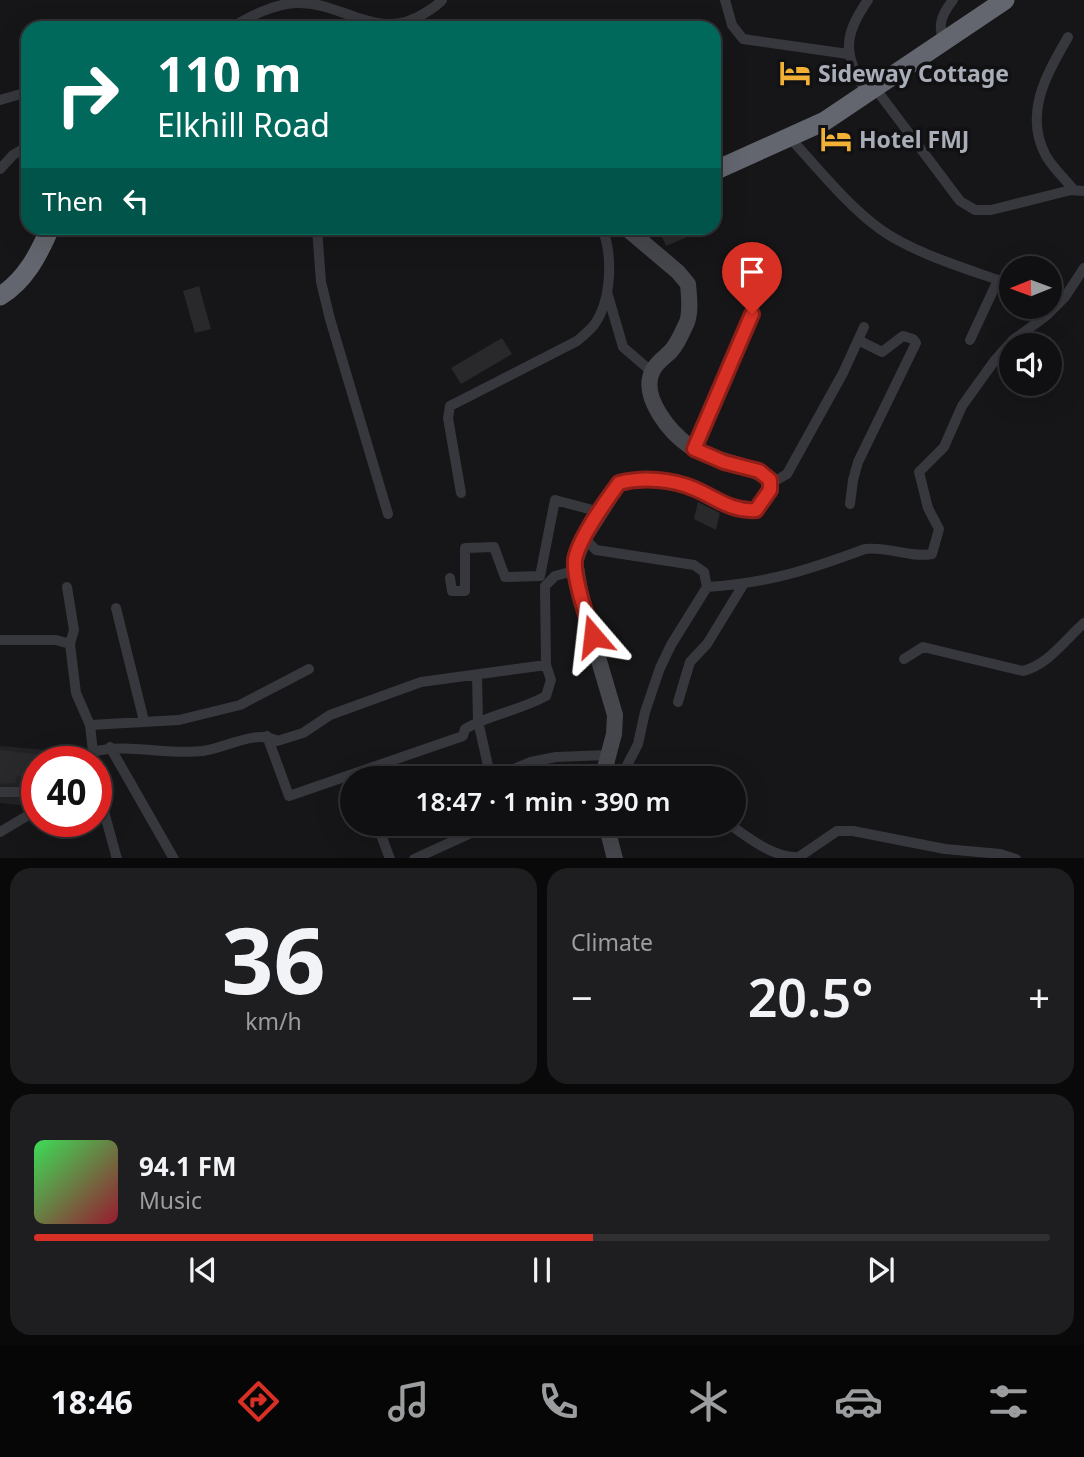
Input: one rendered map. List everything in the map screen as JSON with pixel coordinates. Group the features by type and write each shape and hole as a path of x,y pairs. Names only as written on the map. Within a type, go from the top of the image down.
{"highway":[{"path":"721,169 825,121 1005,0"},
{"path":"0,296 13,288 33,262 46,235"}],"street":[{"path":"413,21 442,0"},
{"path":"725,0 732,25 743,39 848,54"},
{"path":"868,0 857,16 848,54 871,91 960,201 975,210 991,209 1080,193"},
{"path":"944,41 939,30 943,13 953,0"},
{"path":"245,21 275,7 294,3 313,4 370,21"},
{"path":"1068,37 1040,91 1036,119 1046,156 1080,193"},
{"path":"0,100 21,94"},
{"path":"789,137 840,192 880,229 910,245 998,280 970,340"},
{"path":"0,169 21,150"},
{"path":"318,235 321,282 330,319 387,514"},
{"path":"603,235 608,258 607,292 623,347 652,372"},
{"path":"605,766 615,715 582,603 575,561 584,538 619,483 636,479 672,482 695,489 741,511 756,510 767,496 770,484 770,480 759,471 724,462 694,449 670,428 656,407 648,386 652,372 673,349 688,319 688,284 678,272 634,235"},
{"path":"707,587 743,585 786,577 878,548 923,556 932,554 939,529 928,508 919,472 944,447 962,406 995,360 1013,340 1046,316 1065,297 1084,268"},
{"path":"694,449 761,291"},
{"path":"461,493 448,418 450,407 578,341 595,324 607,292"},
{"path":"770,484 787,474 864,327"},
{"path":"850,504 858,462 916,343 903,336 881,352 858,340"},
{"path":"450,578 452,591 465,591 465,548 494,547 505,577 540,576 555,500 600,512"},
{"path":"584,538 596,550 694,565 704,572 707,587 660,668 645,712 638,744 627,766"},
{"path":"369,766 463,736 465,729 478,721 517,711 546,695 551,680 546,665 545,586 555,576 577,570"},
{"path":"678,702 690,662 707,644 743,585"},
{"path":"68,586 74,630 70,644 76,693 90,725 92,746"},
{"path":"116,608 144,720"},
{"path":"904,659 923,648 1023,671 1035,668 1049,659 1084,623"},
{"path":"0,640 56,640 70,644"},
{"path":"112,747 163,753 202,751 233,745 258,735 276,741 303,733 330,715 422,682 546,665"},
{"path":"90,725 179,720 240,705 309,669"},
{"path":"477,676 478,721 487,766"},
{"path":"267,736 289,796 340,777"},
{"path":"112,750 173,858"},
{"path":"521,766 556,757 608,755"},
{"path":"0,792 21,792"},
{"path":"0,832 21,820"},
{"path":"746,835 768,850 791,858 799,857 837,831 853,831 945,849 1000,854 1013,858"},
{"path":"381,836 390,858"},
{"path":"416,858 465,836"},
{"path":"609,836 615,858"},
{"path":"111,837 117,858"}],"shaded area":[{"path":"0,746 21,748 21,805 0,803"}],"building":[{"path":"661,235 692,235 666,246"},
{"path":"199,286 211,329 195,333 183,291"},
{"path":"502,338 512,354 461,384 451,368"},
{"path":"698,502 720,513 716,530 694,519"},
{"path":"0,750 21,752 21,777 17,776 16,783 0,784"}],"place":[{"name":"Sideway Cottage","path":"795,73"},
{"name":"Hotel FMJ","path":"836,139"}],"route":[{"path":"593,636 582,603 575,561 584,538 619,483 636,479 672,482 695,489 741,511 756,510 770,490 770,480 759,471 724,462 694,449 752,314"}]}
